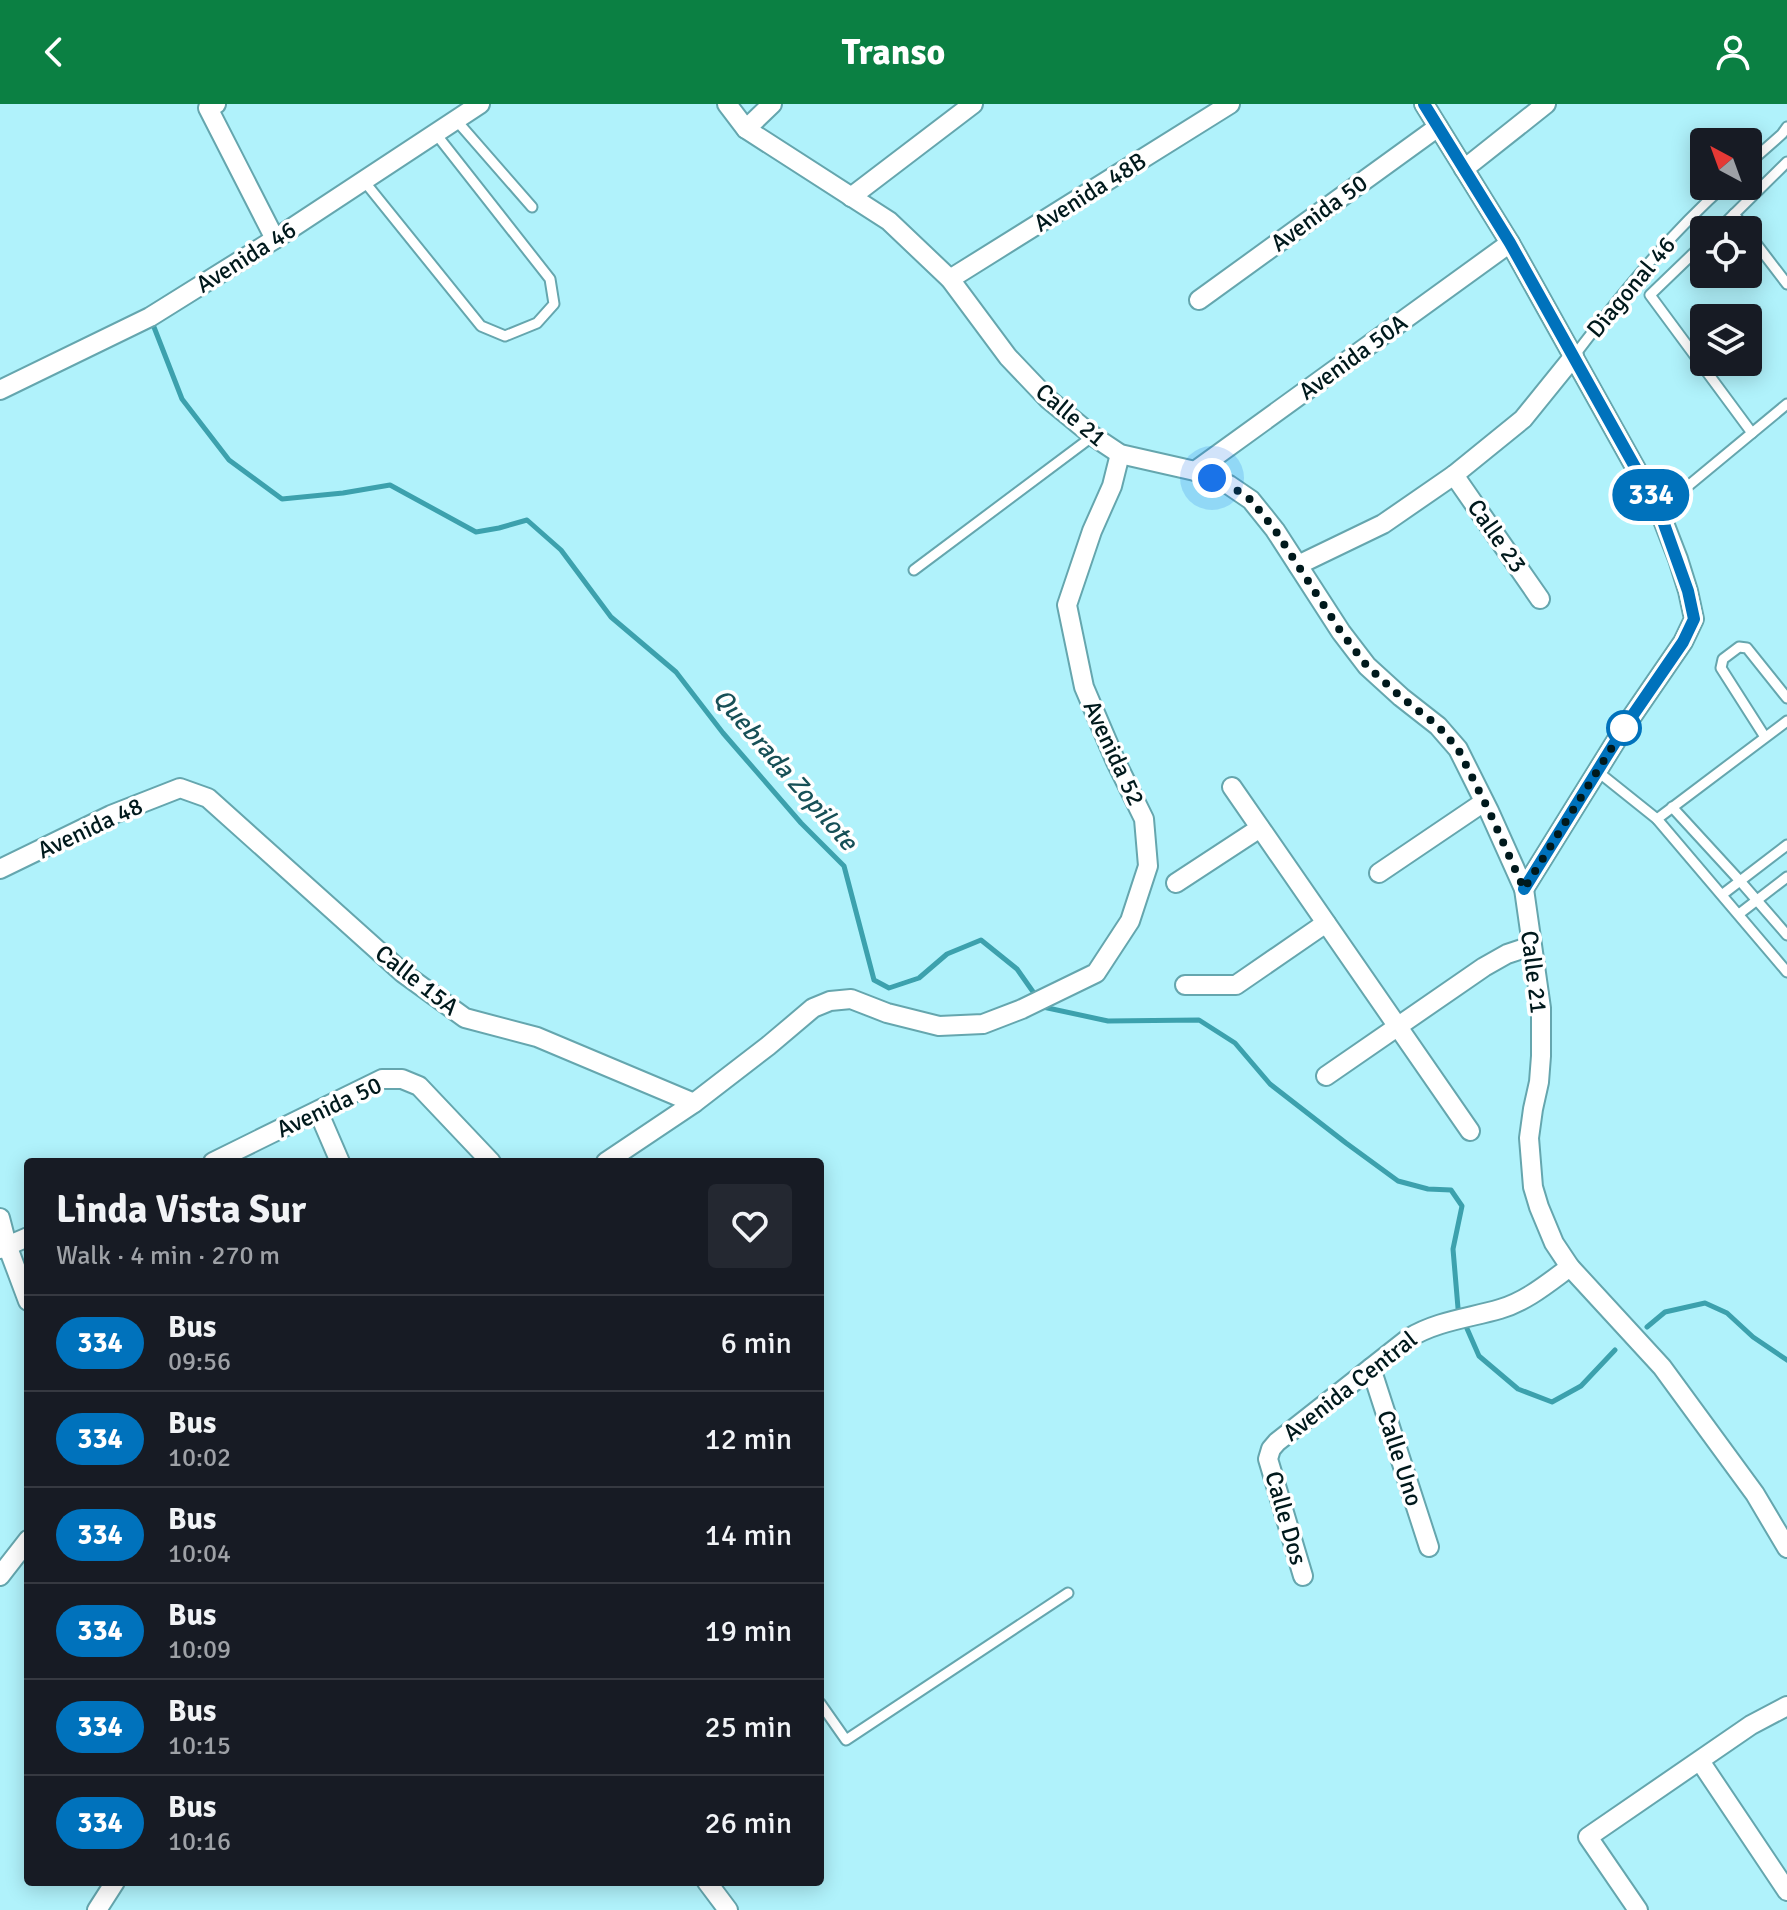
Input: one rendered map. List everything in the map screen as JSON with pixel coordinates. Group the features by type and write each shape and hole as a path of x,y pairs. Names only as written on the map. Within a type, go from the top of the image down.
{"street":[{"path":"216,104 208,108 275,239"},
{"name":"Avenida 46","path":"0,390 150,317 480,104"},
{"name":"Calle 21","path":"727,104 746,129 889,221 950,279 1008,357 1048,399 1093,436 1120,454 1195,471 1229,485 1251,500 1275,530 1341,632 1367,666 1438,726 1458,749 1524,889 1541,1008 1539,1082 1529,1138 1533,1187 1539,1207 1554,1243 1570,1267 1662,1367 1755,1494 1787,1548"},
{"path":"746,129 772,104"},
{"path":"851,197 973,104"},
{"name":"Avenida 48B","path":"950,279 1230,104"},
{"path":"1424,104 1510,243 1659,510 1681,569 1694,619 1683,642 1597,771 1524,889"},
{"path":"1464,169 1546,104"},
{"name":"Avenida 50","path":"1199,300 1438,127"},
{"name":"Avenida 50A","path":"1195,471 1510,243"},
{"path":"1298,565 1383,524 1454,475 1523,419 1574,356"},
{"name":"Avenida 52","path":"612,1158 694,1103 813,1008 830,1001 851,999 887,1013 939,1026 983,1024 1096,973 1130,921 1148,866 1144,819 1084,687 1067,605 1092,531 1112,486 1120,454"},
{"name":"Calle 23","path":"1454,475 1540,599"},
{"path":"1232,787 1470,1131"},
{"name":"Avenida 48","path":"0,869 111,815 180,788"},
{"name":"Calle 15A","path":"180,788 208,798 403,973 465,1018 537,1037 694,1103"},
{"path":"1379,873 1484,802"},
{"path":"1176,883 1260,828"},
{"path":"1185,985 1236,985 1326,923"},
{"path":"1326,1076 1484,967 1507,954 1531,946"},
{"name":"Avenida 50","path":"222,1158 382,1079 402,1079 419,1086 487,1158"},
{"path":"318,1111 338,1158"},
{"path":"0,1218 4,1247 24,1292"},
{"path":"4,1247 24,1239"},
{"name":"Avenida Central","path":"1268,1459 1277,1442 1409,1338 1439,1324 1525,1299 1570,1267"},
{"name":"Calle Uno","path":"1371,1368 1429,1547"},
{"name":"Calle Dos","path":"1268,1459 1303,1576"},
{"path":"0,1576 24,1545"},
{"path":"1638,1910 1588,1837 1751,1725 1787,1706"},
{"path":"1700,1761 1787,1891"},
{"path":"97,1910 112,1886"},
{"path":"710,1886 728,1910"}],"lane":[{"path":"456,120 532,207"},
{"path":"1762,152 1787,127"},
{"path":"364,181 481,326 505,336 537,323 554,304 550,279 436,134"},
{"path":"1734,214 1787,162"},
{"name":"Diagonal 46","path":"1574,356 1624,290 1708,200"},
{"path":"1762,251 1787,284"},
{"path":"1690,256 1650,295 1752,433"},
{"path":"1659,510 1787,404"},
{"path":"914,570 1093,436"},
{"path":"1765,737 1721,668 1723,659 1739,647 1747,648 1787,698"},
{"path":"1657,819 1787,721"},
{"path":"1597,771 1657,819 1787,972"},
{"path":"1672,807 1787,935"},
{"path":"1723,894 1787,845"},
{"path":"1739,914 1787,877"},
{"path":"824,1709 846,1740 1068,1593"}],"waterway":[{"name":"Quebrada Zopilote","path":"152,322 182,399 229,460 282,499 390,485 476,532 527,520 561,550 611,617 676,672 723,733 801,823 844,866 874,980 889,988 919,978 947,954 981,940 1017,969 1036,996"},
{"name":"Quebrada Zopilote","path":"1042,1004 1043,1007 1108,1021 1199,1020 1235,1043 1270,1084 1398,1181 1428,1189 1451,1190 1462,1206 1453,1249 1458,1308 1479,1356 1518,1389 1552,1402 1581,1386 1615,1350"},
{"path":"1647,1327 1665,1312 1705,1303 1727,1313 1753,1337 1787,1360"}],"bus line":[{"name":"334","path":"1424,104 1510,243 1659,510 1678,559 1694,619 1683,642 1624,728 1524,889"}],"route":[{"path":"1212,478 1251,500 1275,530 1341,632 1367,666 1438,726 1458,749 1524,889 1624,728"}]}
